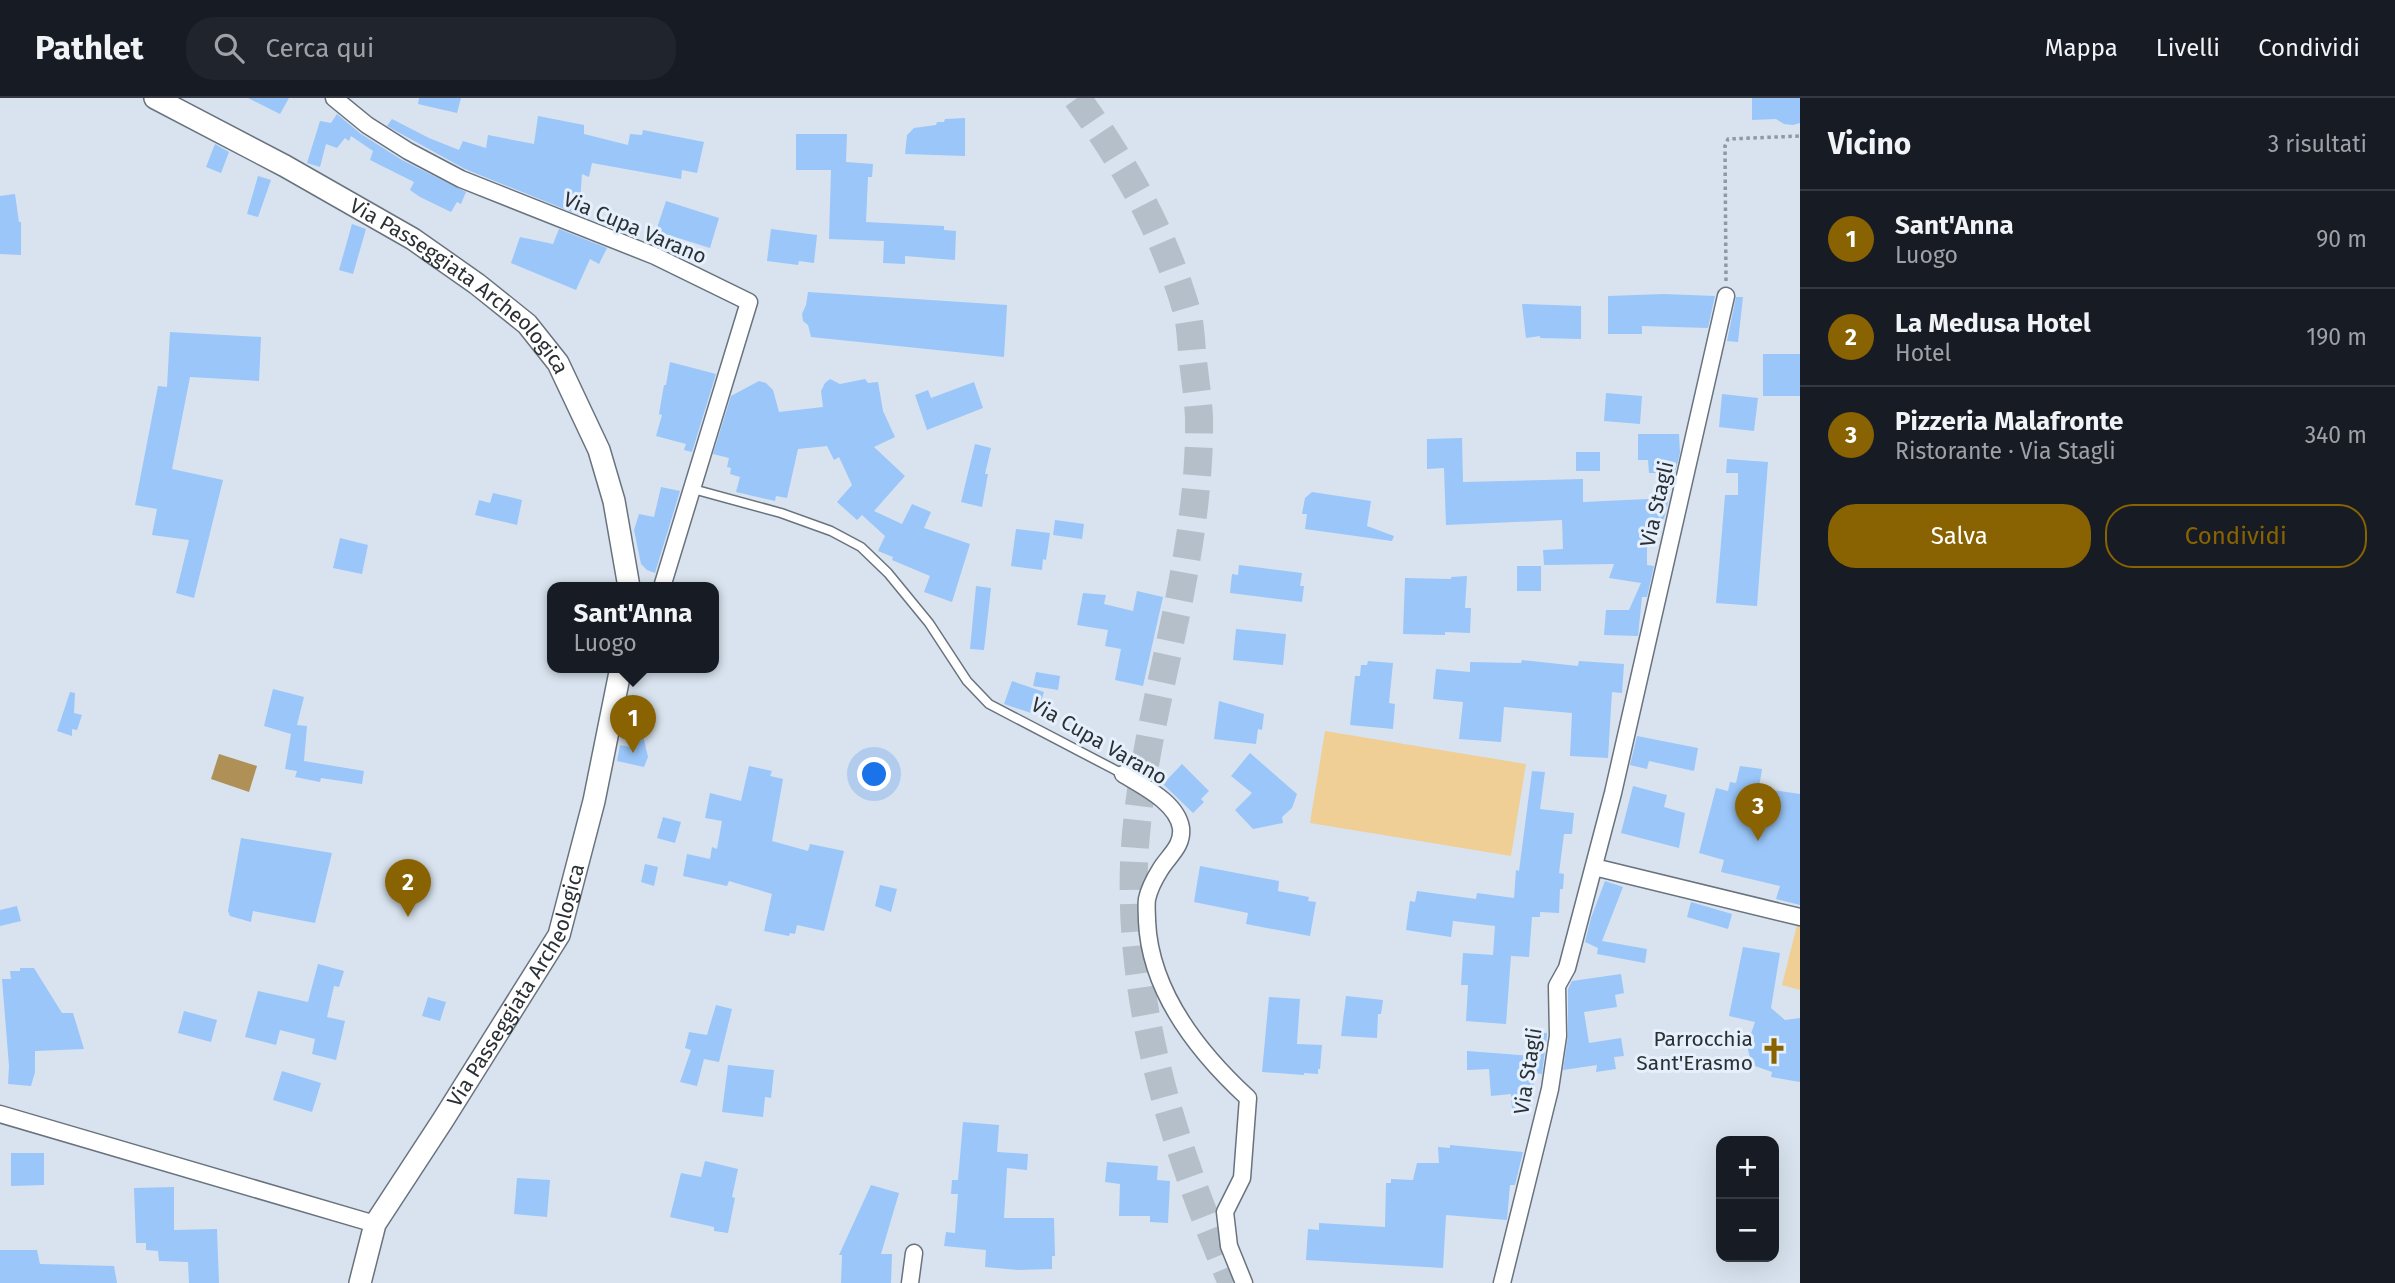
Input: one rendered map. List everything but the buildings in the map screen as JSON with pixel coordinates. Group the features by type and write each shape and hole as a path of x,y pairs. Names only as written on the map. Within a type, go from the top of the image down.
{"street":[{"name":"Via Passeggiata Archeologica","path":"155,98 285,166 413,239 477,284 527,324 558,363 599,450 614,501 628,582"},
{"name":"Via Cupa Varano","path":"334,98 367,125 408,151 461,179 655,256 749,302 664,582"},
{"name":"Via Stagli","path":"1502,1283 1550,1088 1558,1036 1557,986 1567,968 1616,779 1726,296"},
{"name":"Via Passeggiata Archeologica","path":"360,1283 375,1224 559,935 594,801 620,673"},
{"name":"Via Cupa Varano","path":"1123,774 1155,794 1172,809 1181,828 1177,850 1160,869 1147,901 1148,934 1164,994 1219,1072 1248,1098 1242,1178 1225,1212 1230,1246 1244,1283"},
{"path":"1594,867 1800,916"},
{"path":"0,1114 375,1224"},
{"path":"911,1283 914,1253"}],"lane":[{"name":"Via Cupa Varano","path":"693,489 781,513 831,531 861,547 888,573 929,623 967,681 989,704 1123,774"}],"path":[{"path":"1726,296 1724,146 1728,139 1800,136"}],"shaded area":[{"path":"1325,731 1526,764 1511,856 1310,823"},
{"path":"219,754 257,766 249,792 211,779"},
{"path":"1797,925 1800,926 1800,990 1782,985"}],"tunnel":[{"path":"1077,98 1127,174 1155,226 1177,282 1189,324 1199,417 1196,484 1184,573 1140,795 1134,864 1134,918 1139,972 1160,1078 1192,1182 1232,1283"}],"place":[{"name":"Sant'Anna","path":"633,753"},
{"name":"Pizzeria Malafronte","path":"1758,841"},
{"name":"La Medusa Hotel","path":"408,917"},
{"name":"Parrocchia Sant'Erasmo","path":"1774,1051"}]}
